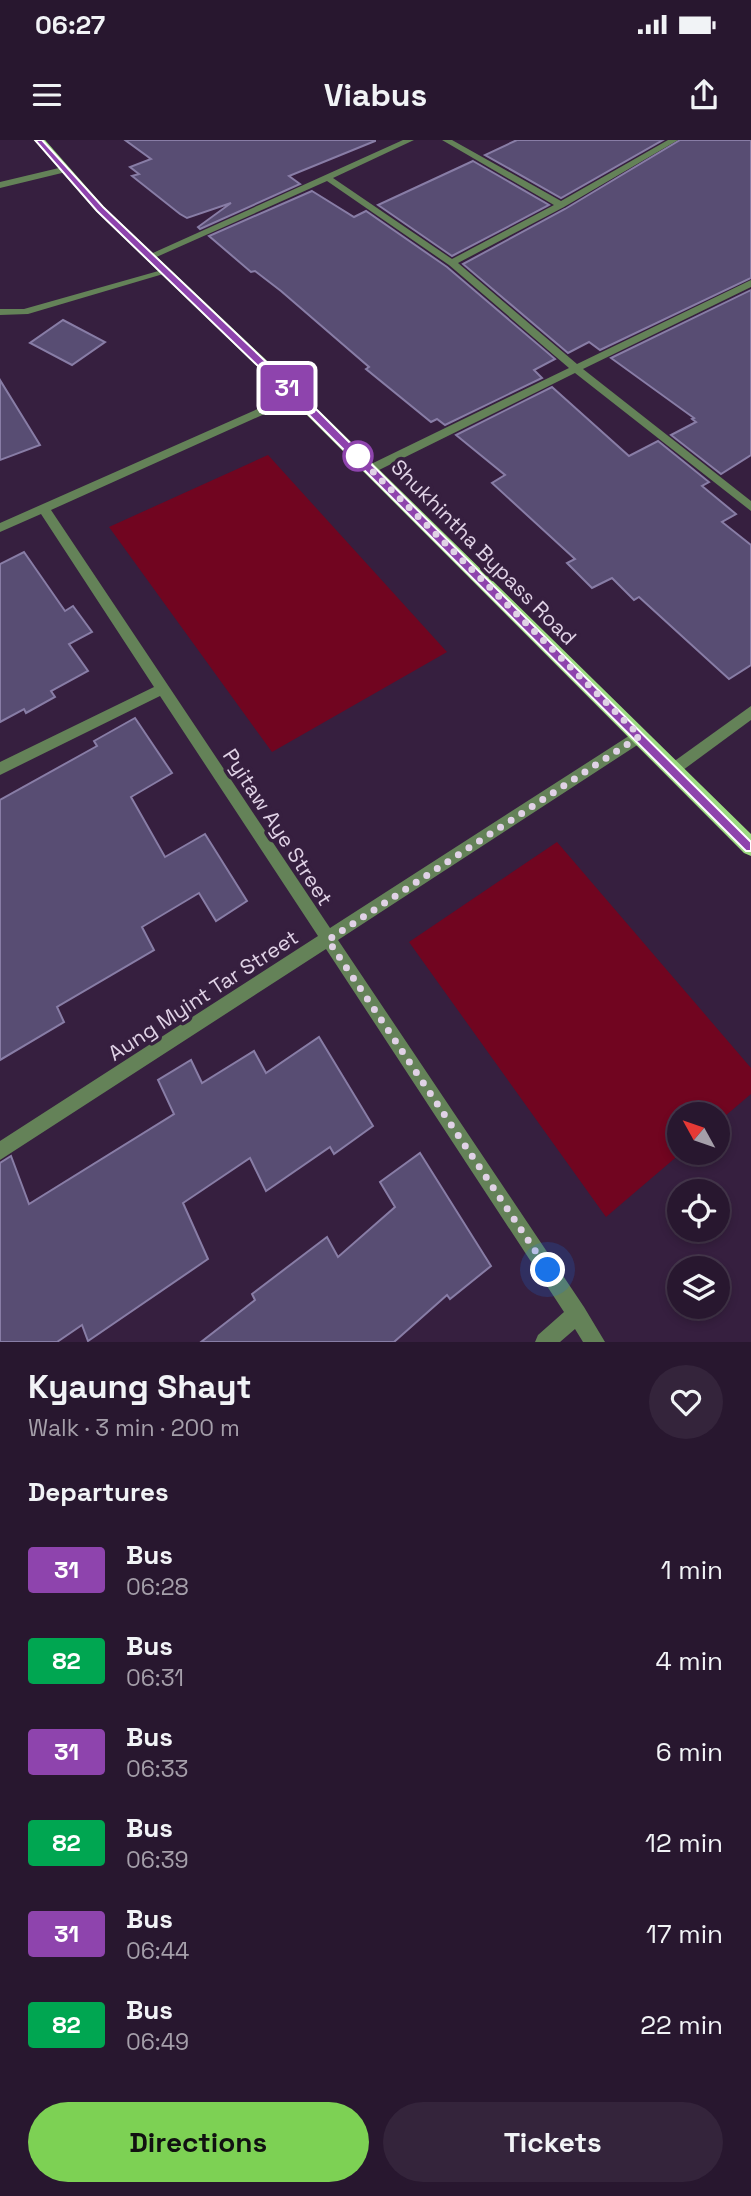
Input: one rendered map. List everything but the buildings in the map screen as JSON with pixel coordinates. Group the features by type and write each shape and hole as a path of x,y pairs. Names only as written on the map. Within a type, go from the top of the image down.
{"main road":[{"name":"Shukhintha Bypass Road","path":"39,140 63,170 149,257 296,396 751,847"}],"street":[{"path":"149,257 410,140"},
{"path":"446,140 561,205"},
{"path":"453,263 674,140"},
{"path":"0,185 63,170"},
{"path":"327,177 453,263 575,368 751,507"},
{"path":"0,312 24,312 165,272"},
{"path":"370,469 751,283"},
{"path":"0,528 296,396"},
{"name":"Pyitaw Aye Street","path":"44,509 595,1342"},
{"path":"0,769 162,689"},
{"path":"674,769 751,712"},
{"name":"Aung Myint Tar Street","path":"0,1151 640,736"},
{"path":"545,1342 577,1314"}],"shaded area":[{"path":"268,455 447,652 272,752 109,527"},
{"path":"557,842 751,1068 751,1094 730,1112 730,1102 667,1102 667,1165 606,1217 409,942"}],"bus line":[{"name":"31","path":"39,140 100,209 315,414 751,847"}],"route":[{"path":"358,456 352,451 640,736 328,940 548,1270"}]}
